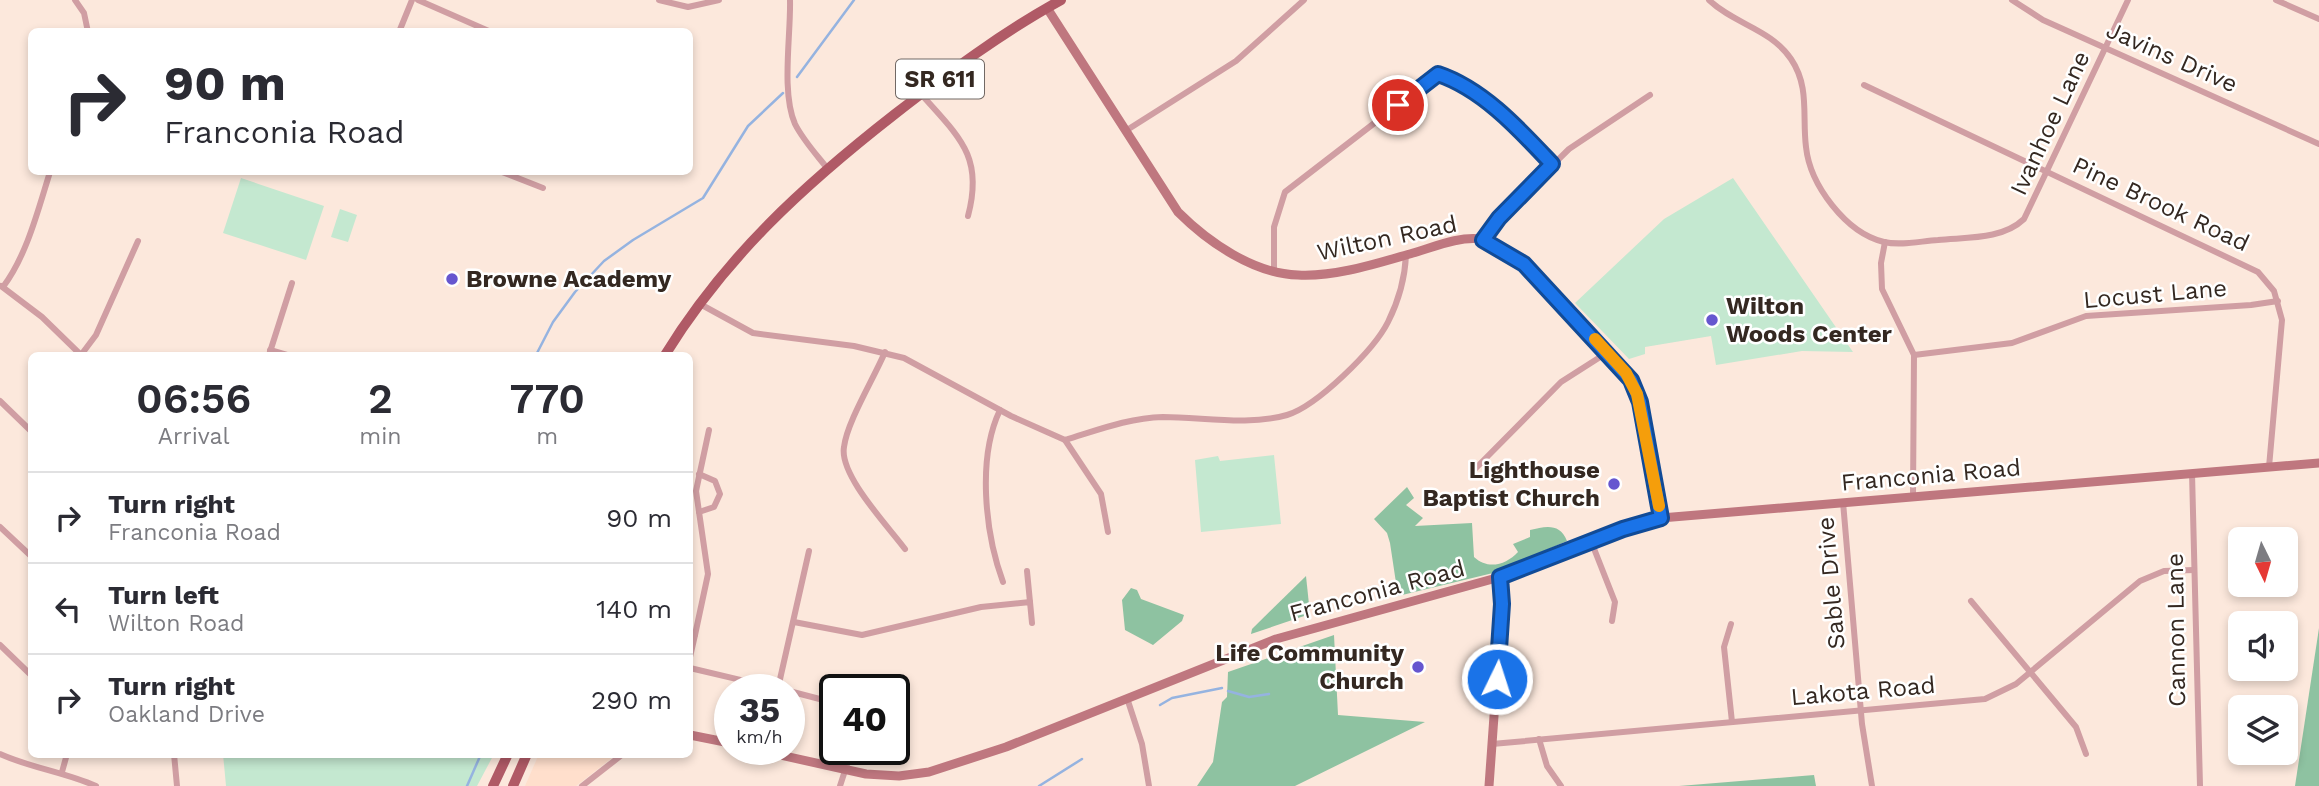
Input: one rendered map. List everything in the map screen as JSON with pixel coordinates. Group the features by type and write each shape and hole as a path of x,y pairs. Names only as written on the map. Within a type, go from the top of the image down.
{"main road":[{"name":"SR 611","path":"668,352 700,304 774,215 827,168 979,50 1045,4 1061,0"},
{"name":"Wilton Road","path":"1045,4 1178,212 1197,231 1229,251 1274,270 1296,275 1373,264 1451,242 1483,240 1524,264 1626,373 1637,394 1661,518"},
{"name":"Franconia Road","path":"805,761 845,771 893,776 929,772 1006,747 1285,636 1500,577 1591,541 1661,518 2319,463"},
{"path":"1489,786 1502,604 1500,577"},
{"path":"693,736 714,740"},
{"path":"494,786 506,758"},
{"path":"513,786 526,758"}],"street":[{"path":"75,0 84,13 87,28"},
{"path":"401,28 412,0"},
{"path":"418,0 482,28"},
{"path":"659,0 688,7 719,0"},
{"path":"790,0 789,91 792,115 800,131 827,168"},
{"path":"1127,131 1236,61 1304,0"},
{"path":"1709,0 1724,12 1768,36 1786,52 1802,82 1806,151 1818,183 1851,225 1885,242 1881,263 1882,289 1914,355 1913,496"},
{"name":"Javins Drive","path":"2012,0 2043,20 2319,144"},
{"name":"Ivanhoe Lane","path":"1885,242 1977,236 2011,230 2030,211 2128,0"},
{"path":"2276,0 2319,19"},
{"path":"1274,270 1274,226 1285,192 1438,74 1450,78 1504,115 1552,164"},
{"name":"Pine Brook Road","path":"1864,85 2245,263 2266,279 2278,300"},
{"path":"921,94 964,146 972,163 975,186 968,216"},
{"path":"1483,240 1499,218 1552,164 1584,138 1650,96"},
{"path":"49,175 28,238 1,286 42,317 78,352"},
{"path":"510,175 543,188"},
{"path":"83,352 96,335 138,241"},
{"path":"1065,440 1134,419 1259,418 1283,415 1299,409 1327,388 1380,334 1398,293 1405,271 1406,255"},
{"path":"270,352 292,283"},
{"path":"2269,467 2282,330 2278,300"},
{"name":"Locust Lane","path":"1914,355 2012,343 2086,316 2251,305 2278,300"},
{"path":"700,304 753,333 885,352 920,366 1000,410 1065,440 1101,494 1108,532"},
{"path":"885,352 843,449 846,468 905,549"},
{"path":"1475,469 1561,382 1608,352"},
{"path":"0,401 28,428"},
{"path":"1000,410 988,442 986,466 995,559 1003,582"},
{"path":"693,630 708,567 696,491 709,429"},
{"name":"Cannon Lane","path":"2192,473 2200,786"},
{"path":"699,474 715,481 720,494 714,507 699,512"},
{"name":"Sable Drive","path":"1843,502 1861,711 1871,786"},
{"path":"0,527 28,553"},
{"path":"1591,541 1615,603 1612,621"},
{"path":"783,674 809,551"},
{"name":"Lakota Road","path":"1492,744 1985,699 2008,690 2140,581 2164,571 2194,570"},
{"path":"1027,571 1032,624"},
{"path":"1971,601 2076,727 2086,754"},
{"path":"794,622 862,635 981,607 1030,602"},
{"path":"1731,624 1724,647 1732,722"},
{"path":"0,645 28,672"},
{"path":"693,669 716,674"},
{"path":"1127,698 1142,744 1149,786"},
{"path":"1539,739 1546,766 1560,786"},
{"path":"0,754 28,766 62,772 96,786"},
{"path":"62,772 66,758"},
{"path":"174,758 177,786"},
{"path":"582,786 618,758"},
{"path":"840,786 847,765"}],"shaded area":[{"path":"537,758 612,758 576,786 525,786"}],"green space":[{"path":"241,178 324,206 306,260 223,233"},
{"path":"1733,178 1853,352 1802,351 1716,365 1711,336 1645,347 1645,354 1629,359 1575,303 1664,219"},
{"path":"340,209 357,215 348,242 331,237"},
{"path":"1274,455 1281,524 1201,532 1195,460 1218,456 1220,461"},
{"path":"1407,487 1414,498 1406,505 1423,518 1415,526 1472,523 1474,557 1485,564 1502,563 1513,556 1518,552 1513,544 1530,537 1530,530 1552,527 1561,531 1567,541 1493,573 1398,596 1387,533 1374,519"},
{"path":"1306,576 1310,614 1251,634 1252,629"},
{"path":"1131,588 1137,590 1141,599 1184,615 1182,621 1153,645 1125,630 1122,600"},
{"path":"2319,628 2319,786 2295,786"},
{"path":"1334,635 1338,715 1425,722 1295,786 1197,786 1213,762 1222,702 1227,697 1228,672"},
{"path":"223,758 492,758 477,786 226,786"},
{"path":"1814,775 1816,786 1679,786"}],"waterway":[{"path":"797,77 854,0"},
{"path":"538,352 553,322 575,292 604,261 633,240 703,198 748,126 783,93"},
{"path":"1160,705 1172,698 1222,688"},
{"path":"1228,691 1249,697 1269,694"},
{"path":"467,786 479,758"},
{"path":"1039,786 1082,759"}],"slow traffic":[{"path":"1595,339 1626,373 1637,394 1659,506"}],"place":[{"name":"Browne Academy","path":"452,279"},
{"name":"Wilton Woods Center","path":"1712,320"},
{"name":"Lighthouse Baptist Church","path":"1614,484"},
{"name":"Life Community Church","path":"1418,667"}],"route":[{"path":"1398,105 1438,74 1450,78 1504,115 1552,164 1489,229 1483,240 1508,251 1524,264 1631,380 1640,402 1661,518 1623,529 1500,577 1502,604 1497,679"}]}
